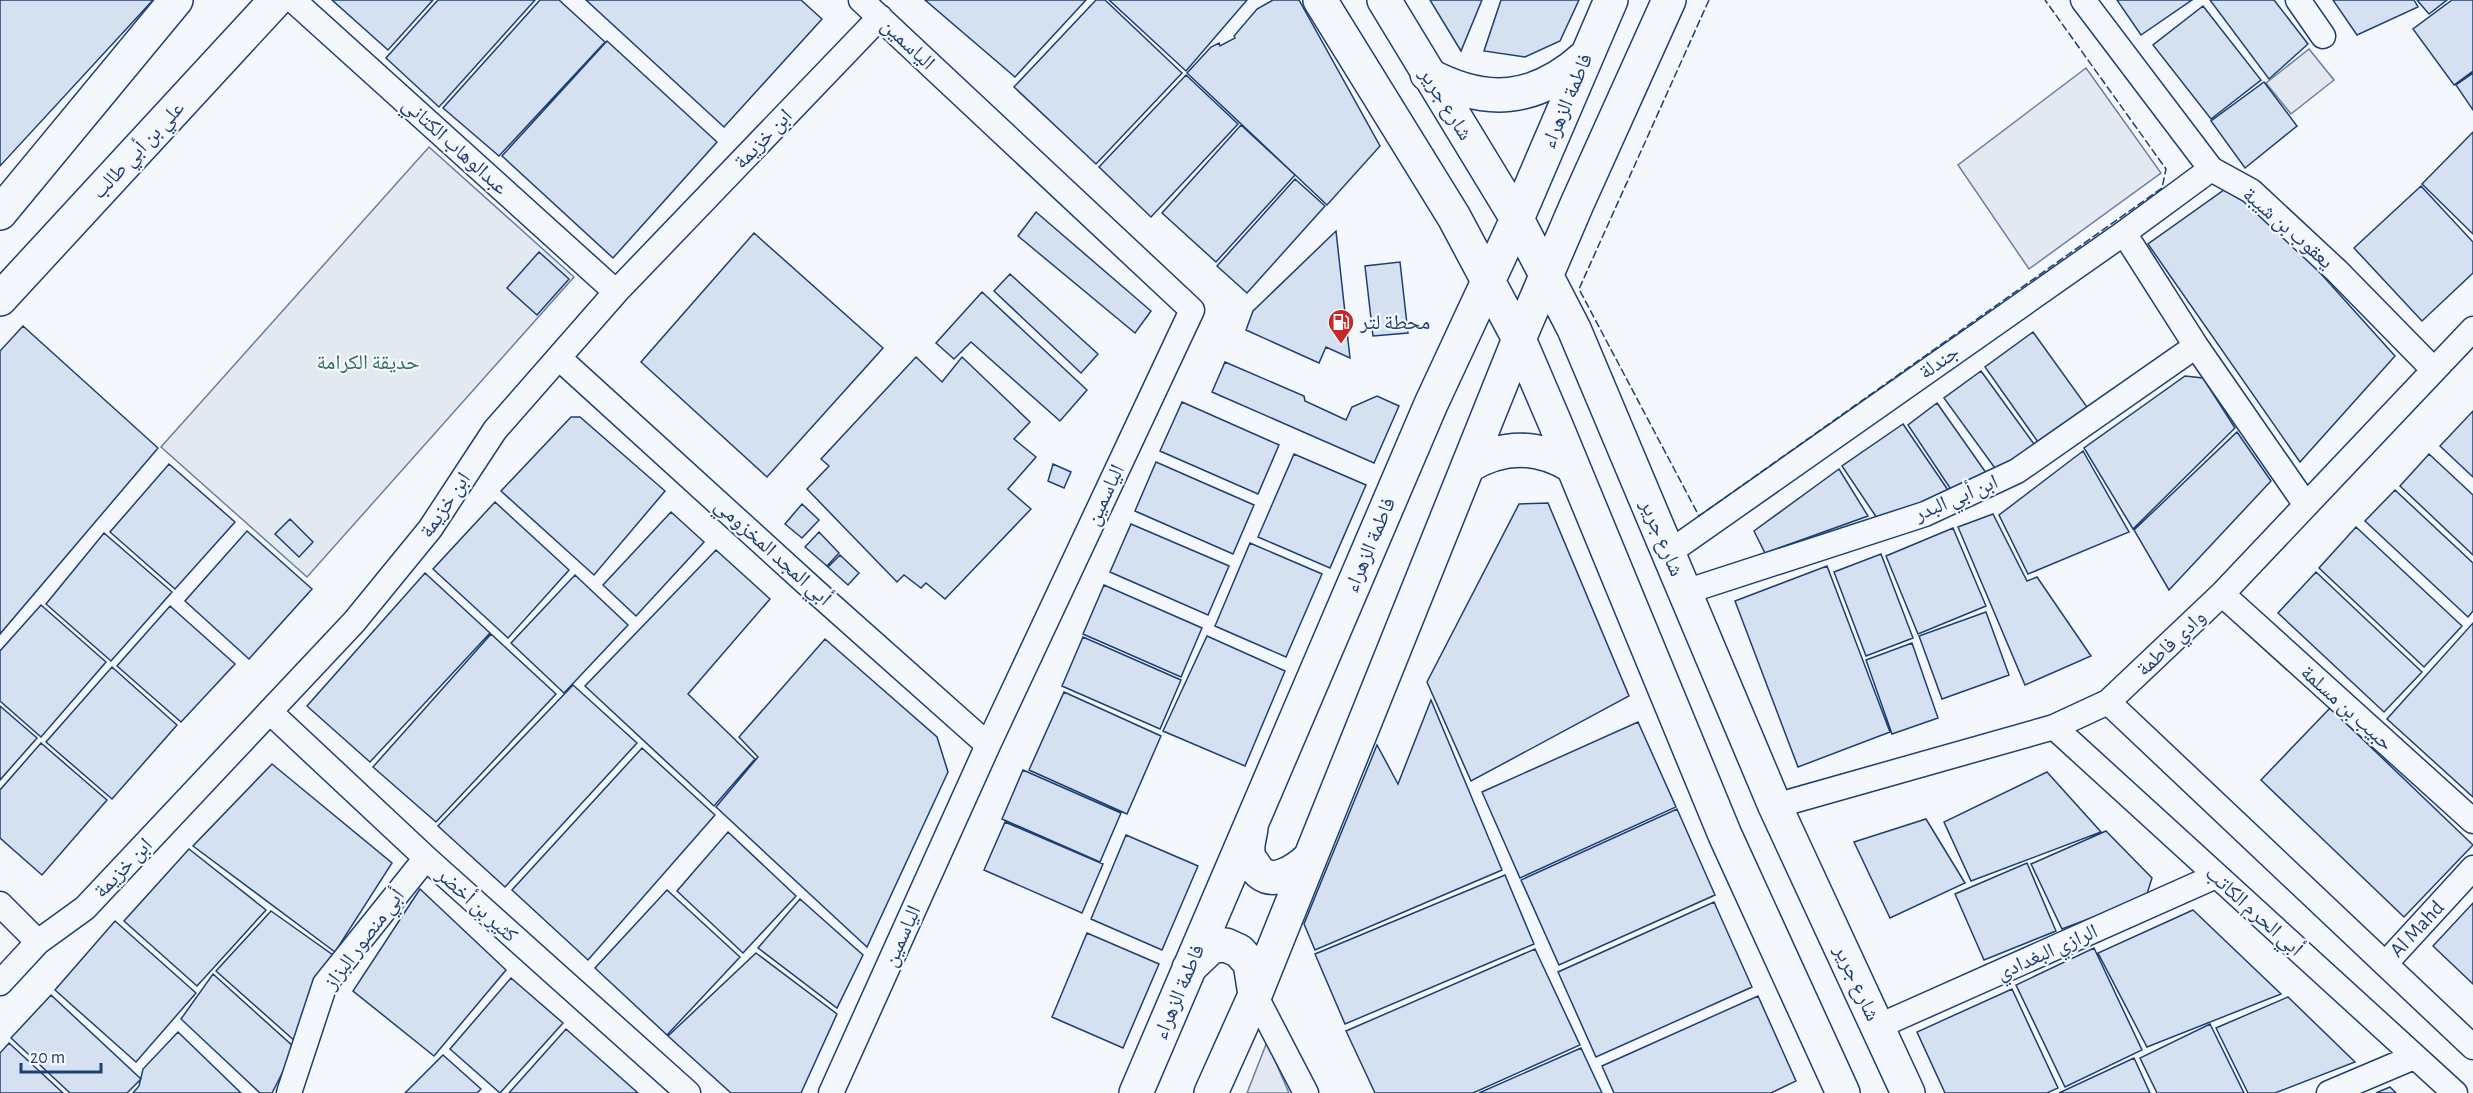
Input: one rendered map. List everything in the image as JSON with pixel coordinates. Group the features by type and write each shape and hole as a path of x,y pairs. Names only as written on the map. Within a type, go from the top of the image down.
{"main road":[{"path":"0,213 176,0"},
{"name":"علي بن أبي طالب","path":"0,299 276,0"},
{"path":"1320,0 1445,203 1489,280 1519,339"},
{"name":"شارع جرير","path":"1384,0 1427,74 1494,180 1546,274 1590,366 1667,554 1775,806 1908,1093"},
{"name":"فاطمة الزهراء","path":"1136,1093 1426,414 1517,219 1611,0"},
{"path":"1520,374 1519,339 1576,204 1670,0"},
{"path":"1427,74 1449,86 1473,93 1498,96 1523,93 1546,85 1568,72 1587,56"},
{"path":"1534,179 1533,200 1536,211 1545,221 1554,220 1576,204"},
{"path":"1445,203 1465,220 1476,224 1490,222 1495,204 1494,180"},
{"path":"1460,344 1480,327 1490,323 1498,323 1506,333 1520,374 1572,466 1725,835 1843,1093"},
{"path":"1211,1093 1255,995 1468,465 1544,336 1551,331 1564,333 1574,340 1590,366"},
{"path":"1468,465 1484,456 1520,449 1556,457 1572,466"},
{"path":"1251,823 1248,854 1257,871 1265,877 1277,878 1297,870 1310,858"},
{"path":"1188,970 1212,946 1226,945 1239,951 1250,963 1255,995"}],"street":[{"name":"عبدالوهاب الكتاني","path":"293,0 616,292"},
{"name":"الياسمين","path":"831,1093 988,745 1192,310 861,0"},
{"name":"يعقوب بن شيبة","path":"2083,0 2211,169 2251,191 2337,271 2433,369"},
{"path":"2298,0 2323,36"},
{"name":"ابن خزيمة","path":"0,983 38,942 85,908 354,622 430,529 495,430 616,292 880,17"},
{"name":"جندلة","path":"1667,554 2124,233 2211,169"},
{"path":"2124,233 2196,346 2306,505"},
{"name":"وادي فاطمة","path":"1775,806 2054,727 2108,702 2222,594 2473,329"},
{"name":"ابن أبي البدر","path":"1685,592 1925,514 2017,471 2196,346"},
{"name":"أبي المجد المخزومي","path":"559,358 988,745"},
{"name":"حبيب بن مسلمة","path":"2222,594 2473,821"},
{"path":"2108,702 2473,1047"},
{"name":"كثير بن أخضر","path":"270,712 426,858 688,1093"},
{"name":"أبي الحرم الكاتب","path":"2054,727 2455,1093"},
{"name":"أبي منصور البزاز","path":"295,1090 325,984 426,858"},
{"name":"Al Mahd","path":"2385,964 2473,868"},
{"name":"الرازي البغدادي","path":"1877,1027 2216,876"},
{"path":"0,904 38,942"},
{"path":"1255,995 1306,1093"},
{"path":"2329,1093 2414,1057"}],"green space":[{"path":"2086,68 2161,173 2029,269 1958,165"},
{"name":"حديقة الكرامة","path":"429,147 574,277 307,577 161,447"}],"shaded area":[{"path":"2309,49 2334,80 2291,114 2266,83"},
{"path":"1267,1042 1289,1093 1247,1093"}],"building":[{"path":"0,0 153,0 0,166"},
{"path":"332,0 433,0 388,50"},
{"path":"438,0 535,0 439,107 386,58"},
{"path":"540,0 559,0 605,42 499,156 443,108"},
{"path":"586,0 801,0 822,19 724,127"},
{"path":"925,0 1086,0 1015,77"},
{"path":"1096,0 1105,0 1182,73 1096,164 1014,87"},
{"path":"1109,0 1247,0 1186,71"},
{"path":"1273,0 1299,0 1380,146 1327,205 1187,73 1211,47 1219,43 1220,46 1235,38 1234,36 1257,9"},
{"path":"1430,0 1482,0 1461,51"},
{"path":"1501,0 1579,0 1560,41 1525,57 1484,51"},
{"path":"2117,0 2192,0 2141,35"},
{"path":"2210,0 2274,0 2308,44 2269,79"},
{"path":"2333,0 2414,0 2418,7 2357,35"},
{"path":"2417,0 2447,0 2429,14"},
{"path":"2452,0 2473,0 2473,71 2454,85 2413,29"},
{"path":"2203,6 2261,80 2211,119 2153,45"},
{"path":"607,41 717,142 613,258 502,156"},
{"path":"2473,73 2473,110 2456,85"},
{"path":"1186,75 1238,124 1151,217 1099,167"},
{"path":"2264,82 2297,126 2245,168 2211,121"},
{"path":"1241,125 1295,175 1216,262 1162,213"},
{"path":"2473,132 2473,234 2422,184"},
{"path":"1295,179 1325,206 1247,293 1217,266"},
{"path":"2421,186 2473,242 2473,273 2422,321 2354,248"},
{"path":"2224,190 2268,215 2395,356 2300,462 2148,244"},
{"path":"1036,212 1151,311 1135,333 1018,236"},
{"path":"1336,231 1350,358 1326,347 1319,363 1246,330 1253,311"},
{"path":"754,233 883,348 767,477 641,362"},
{"path":"539,252 569,279 537,315 507,288"},
{"path":"1400,262 1408,333 1373,336 1365,266"},
{"path":"1010,274 1098,354 1081,373 994,291"},
{"path":"982,292 1087,390 1060,421 971,342 954,359 936,343"},
{"path":"23,326 158,448 0,634 0,351"},
{"path":"2033,332 2087,407 2038,442 1985,367"},
{"path":"916,357 942,382 962,357 1030,422 1014,439 1036,457 1008,489 1031,509 945,599 926,583 921,588 904,575 897,582 807,489 829,466 821,459"},
{"path":"1225,362 1304,396 1305,401 1346,420 1352,407 1377,396 1399,406 1374,463 1212,392"},
{"path":"1981,371 2034,444 1997,471 1944,398"},
{"path":"2185,376 2203,378 2235,428 2133,529 2084,448"},
{"path":"1182,402 1279,445 1258,494 1160,451"},
{"path":"1937,403 1989,477 1954,494 1908,425"},
{"path":"2473,411 2473,477 2440,446"},
{"path":"571,417 580,417 665,491 594,575 501,491"},
{"path":"1903,424 1950,493 1879,521 1842,466"},
{"path":"2237,432 2271,481 2169,590 2134,530"},
{"path":"2083,451 2129,532 2028,574 1999,515"},
{"path":"1294,454 1366,485 1330,568 1258,537"},
{"path":"2429,454 2473,495 2473,555 2400,486"},
{"path":"1156,462 1254,505 1233,554 1135,511"},
{"path":"169,464 235,522 175,589 110,532"},
{"path":"1053,464 1071,472 1064,488 1048,481"},
{"path":"1839,469 1868,516 1765,553 1754,531"},
{"path":"2395,490 2473,563 2473,611 2468,617 2365,521"},
{"path":"495,502 569,570 508,638 433,569"},
{"path":"1548,503 1629,696 1471,781 1427,682 1519,504"},
{"path":"802,504 819,520 802,538 785,524"},
{"path":"671,512 704,542 636,616 603,585"},
{"path":"1993,514 2027,581 2037,577 2091,656 2025,685 1958,527"},
{"path":"290,519 313,542 299,557 275,534"},
{"path":"1131,524 1229,566 1208,615 1110,572"},
{"path":"2356,527 2462,626 2424,667 2319,568"},
{"path":"1953,528 1986,606 1918,634 1886,556"},
{"path":"247,531 312,589 249,659 185,601"},
{"path":"819,532 839,553 827,566 805,547"},
{"path":"104,533 172,592 111,661 46,604"},
{"path":"1250,543 1322,574 1286,657 1215,626"},
{"path":"716,550 770,599 688,694 755,759 714,806 585,686"},
{"path":"1881,554 1913,638 1866,656 1834,572"},
{"path":"840,555 859,573 848,585 828,567"},
{"path":"1827,566 1890,732 1798,767 1735,601"},
{"path":"2316,572 2422,672 2384,712 2278,613"},
{"path":"425,573 490,633 370,762 307,706"},
{"path":"575,575 628,625 564,693 511,643"},
{"path":"1104,585 1202,628 1181,677 1083,634"},
{"path":"41,605 106,662 41,737 0,701 0,651"},
{"path":"170,606 235,664 181,722 117,666"},
{"path":"1986,612 2009,675 1942,699 1919,636"},
{"path":"2473,623 2473,797 2387,719"},
{"path":"491,634 556,694 436,822 373,767"},
{"path":"1207,636 1285,671 1245,766 1163,731"},
{"path":"1083,637 1181,680 1160,729 1062,686"},
{"path":"825,639 937,737 948,772 867,947 716,807 758,757 739,737"},
{"path":"1912,643 1938,718 1892,734 1866,660"},
{"path":"112,667 177,725 112,799 46,742"},
{"path":"573,685 637,743 505,887 438,826"},
{"path":"1064,692 1161,736 1127,814 1029,770"},
{"path":"1431,700 1502,870 1315,950 1304,924 1377,745 1398,784"},
{"path":"0,706 37,738 0,780"},
{"path":"2330,708 2473,845 2404,917 2261,780"},
{"path":"1638,722 1676,807 1520,878 1482,792"},
{"path":"41,743 107,800 42,875 0,838 0,790"},
{"path":"642,748 715,815 588,960 512,890"},
{"path":"272,764 392,863 335,952 193,846"},
{"path":"1023,770 1121,813 1100,862 1002,819"},
{"path":"2047,772 2101,832 1971,881 1944,822"},
{"path":"1677,809 1715,895 1559,965 1521,880"},
{"path":"1926,819 1965,883 1890,918 1854,842"},
{"path":"1005,822 1103,864 1082,913 984,870"},
{"path":"2106,831 2152,878 2146,897 2062,929 2031,864"},
{"path":"728,832 796,896 743,953 677,891"},
{"path":"1126,835 1198,866 1162,950 1091,919"},
{"path":"189,849 266,910 197,986 124,921"},
{"path":"2027,863 2056,931 1984,960 1955,894"},
{"path":"1505,875 1534,944 1345,1024 1315,954"},
{"path":"420,889 506,970 434,1056 353,991"},
{"path":"667,890 740,957 667,1035 595,968"},
{"path":"800,899 863,955 837,1008 758,948"},
{"path":"1714,902 1752,987 1596,1057 1558,972"},
{"path":"2473,903 2473,984 2433,946"},
{"path":"2193,910 2281,994 2147,1047 2098,953"},
{"path":"271,911 333,955 296,1042 216,971"},
{"path":"115,921 196,993 136,1062 55,990"},
{"path":"1087,933 1159,964 1123,1048 1052,1017"},
{"path":"2094,948 2142,1050 2065,1087 2016,985"},
{"path":"1535,949 1580,1045 1473,1093 1375,1093 1346,1031"},
{"path":"756,953 837,1014 801,1093 731,1093 668,1036"},
{"path":"213,974 295,1048 272,1093 260,1093 181,1019"},
{"path":"511,978 563,1023 500,1093 450,1049"},
{"path":"2012,989 2058,1088 2047,1093 1945,1093 1917,1032"},
{"path":"51,995 141,1079 127,1093 70,1093 11,1038"},
{"path":"1758,996 1796,1081 1771,1093 1614,1093 1602,1066"},
{"path":"2288,997 2355,1062 2275,1093 2248,1093 2216,1028"},
{"path":"2210,1024 2244,1093 2157,1093 2140,1058"},
{"path":"566,1029 638,1093 509,1093"},
{"path":"178,1032 241,1093 133,1093 139,1086 143,1069"},
{"path":"9,1043 63,1093 0,1093 0,1053"},
{"path":"1581,1048 1602,1093 1479,1093"},
{"path":"443,1055 481,1089 477,1093 405,1093"},
{"path":"2134,1058 2150,1093 2059,1093"},
{"path":"2390,1087 2396,1093 2376,1093"}],"fence":[{"path":"1709,0 1579,289 1699,516 2162,188 2166,169 2045,0"}],"place":[{"name":"محطة لتر","path":"1341,345"}]}
